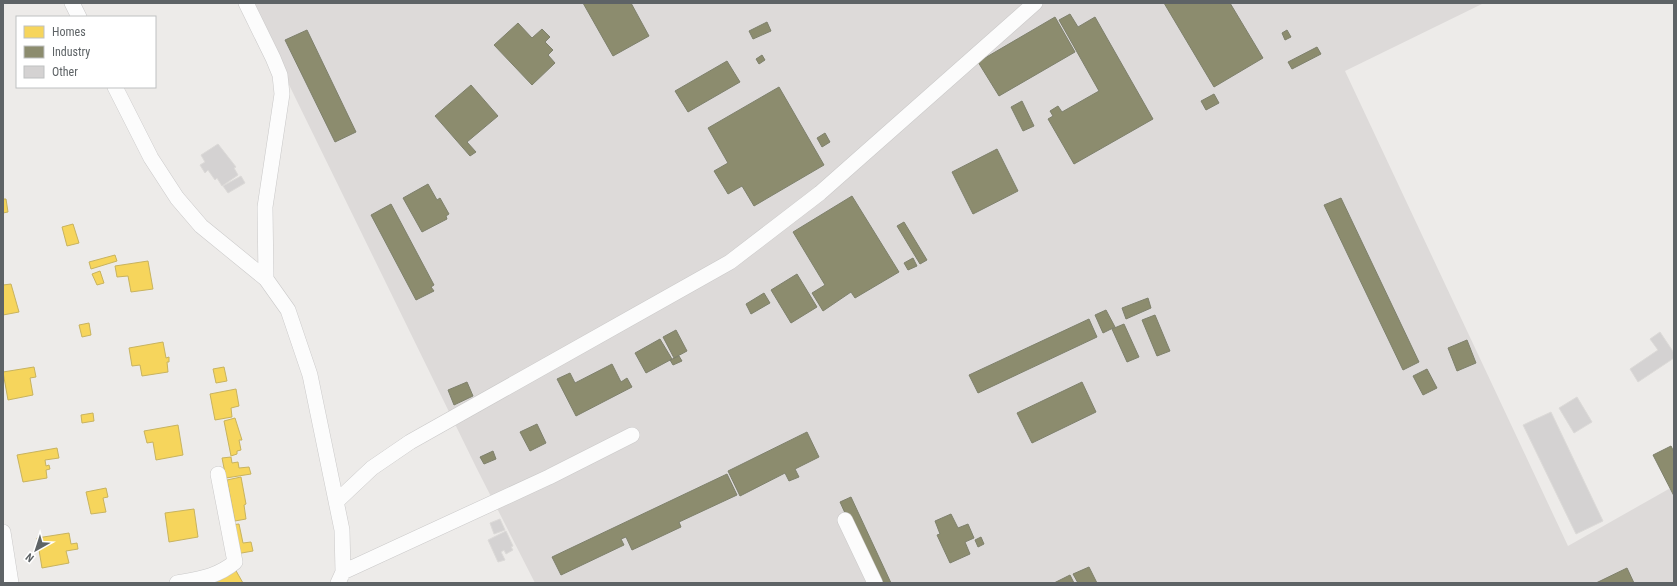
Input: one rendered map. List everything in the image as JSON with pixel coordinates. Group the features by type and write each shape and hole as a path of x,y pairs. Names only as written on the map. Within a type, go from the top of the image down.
{"street":[{"path":"72,3 78,16"},
{"path":"246,3 280,75 282,94 265,207 266,278"},
{"path":"337,501 372,468 410,442 730,262 820,193 1035,3"},
{"path":"116,88 151,158 177,198 201,226 266,278 288,310 310,375 337,501 342,530 340,577 549,477 632,435"},
{"path":"177,583 209,578 226,570 234,562 218,474"},
{"path":"845,520 875,583"},
{"path":"3,532 10,583"}],"shaded area":[{"path":"249,3 1484,3 1345,71 1568,546 1674,486 1674,583 535,583 476,467"}],"building: Homes":[{"path":"3,199 6,199 8,212 3,213"},
{"path":"73,224 79,243 67,246 62,227"},
{"path":"115,255 117,261 91,269 89,262"},
{"path":"148,261 153,289 131,292 128,276 117,277 115,266"},
{"path":"100,271 104,283 97,285 92,274"},
{"path":"11,284 19,312 3,315 3,285"},
{"path":"89,323 91,335 82,337 79,325"},
{"path":"163,342 166,358 169,357 169,362 167,362 168,372 142,376 140,365 132,366 129,348"},
{"path":"34,367 36,377 30,378 33,395 8,400 3,372"},
{"path":"224,367 227,381 216,383 213,369"},
{"path":"236,389 239,406 231,408 232,417 215,420 210,394"},
{"path":"93,413 94,421 82,423 81,415"},
{"path":"235,418 242,440 239,440 241,450 237,451 237,454 231,456 224,421"},
{"path":"178,425 183,455 156,460 153,442 147,443 144,431"},
{"path":"57,448 59,458 45,460 46,466 49,465 50,469 46,470 47,478 23,482 17,455"},
{"path":"231,457 232,463 238,462 239,468 249,467 251,474 226,478 222,458"},
{"path":"241,477 246,504 244,505 246,519 235,521 227,480"},
{"path":"106,488 108,497 103,498 106,512 91,514 86,492"},
{"path":"194,509 198,537 169,542 165,513"},
{"path":"239,524 243,543 251,542 253,551 236,554 230,525"},
{"path":"69,533 71,544 77,543 78,549 66,551 69,563 42,568 37,538"},
{"path":"235,569 243,583 214,583 213,580"}],"building: Industry":[{"path":"583,3 631,3 649,36 613,56"},
{"path":"1164,3 1230,3 1263,58 1214,87"},
{"path":"1070,14 1078,27 1095,17 1153,119 1074,164 1048,119 1053,116 1050,111 1058,106 1062,112 1099,91 1059,20"},
{"path":"1055,17 1075,52 999,96 978,62"},
{"path":"767,22 771,31 753,39 749,31"},
{"path":"518,23 532,38 542,29 550,37 545,42 553,50 548,55 555,63 532,85 494,45"},
{"path":"307,30 356,132 335,142 285,40"},
{"path":"1287,30 1291,37 1285,40 1282,33"},
{"path":"1317,47 1321,54 1292,69 1288,62"},
{"path":"762,55 765,60 759,64 756,59"},
{"path":"727,61 740,82 688,112 675,91"},
{"path":"471,85 498,116 467,142 476,152 470,156 435,116"},
{"path":"779,87 824,165 754,206 742,186 728,194 714,171 728,163 708,128"},
{"path":"1214,94 1219,103 1206,110 1201,101"},
{"path":"1022,101 1034,126 1023,131 1011,107"},
{"path":"825,133 830,142 822,147 817,138"},
{"path":"997,149 1018,191 973,214 952,172"},
{"path":"428,184 437,200 440,198 449,214 446,216 447,219 422,232 403,198"},
{"path":"852,196 899,272 855,298 851,292 823,311 812,293 825,285 793,232"},
{"path":"1341,198 1419,362 1403,370 1324,205"},
{"path":"391,204 434,285 431,287 434,291 416,300 371,215"},
{"path":"904,222 927,260 920,264 897,226"},
{"path":"913,258 917,266 908,270 904,263"},
{"path":"797,274 817,307 791,323 771,290"},
{"path":"764,293 770,303 751,314 746,304"},
{"path":"1148,298 1151,308 1126,319 1122,308"},
{"path":"1106,310 1115,327 1103,333 1095,315"},
{"path":"1155,315 1170,351 1157,356 1142,320"},
{"path":"1089,319 1097,337 978,393 969,375"},
{"path":"1124,324 1139,357 1127,362 1112,329"},
{"path":"676,330 687,351 674,358 663,337"},
{"path":"660,339 672,359 646,373 635,353"},
{"path":"1467,340 1476,363 1457,371 1448,348"},
{"path":"679,356 682,361 673,365 670,360"},
{"path":"612,364 621,382 627,378 632,387 576,416 557,379 570,373 575,383"},
{"path":"1427,369 1437,388 1423,395 1413,376"},
{"path":"467,382 473,396 454,405 448,390"},
{"path":"1082,382 1096,412 1032,443 1017,413"},
{"path":"537,424 546,443 530,451 520,432"},
{"path":"807,432 819,457 795,469 799,477 789,481 785,473 740,496 728,471"},
{"path":"1671,446 1674,452 1674,496 1653,455"},
{"path":"493,451 496,459 484,464 480,457"},
{"path":"727,474 737,495 679,522 681,527 632,550 626,537 621,539 624,545 561,575 552,557"},
{"path":"851,497 891,583 877,583 840,502"},
{"path":"951,514 958,528 968,524 974,538 965,542 970,554 950,563 937,535 940,534 935,521"},
{"path":"981,537 984,544 978,547 975,540"},
{"path":"1089,567 1097,583 1078,583 1073,574"},
{"path":"1627,568 1634,583 1596,583"},
{"path":"1070,575 1074,583 1054,583"}],"building: Other":[{"path":"218,144 236,167 234,168 238,175 222,186 217,178 215,180 208,170 205,173 200,165 205,162 201,155"},
{"path":"241,176 245,183 228,193 223,186"},
{"path":"1660,332 1674,353 1674,358 1638,382 1630,369 1658,350 1650,339"},
{"path":"1577,397 1592,422 1574,433 1559,408"},
{"path":"1551,412 1603,521 1576,534 1523,425"},
{"path":"500,519 505,530 494,534 490,523"},
{"path":"506,531 513,546 511,547 513,550 506,554 504,550 501,552 505,560 498,562 488,540"}]}
